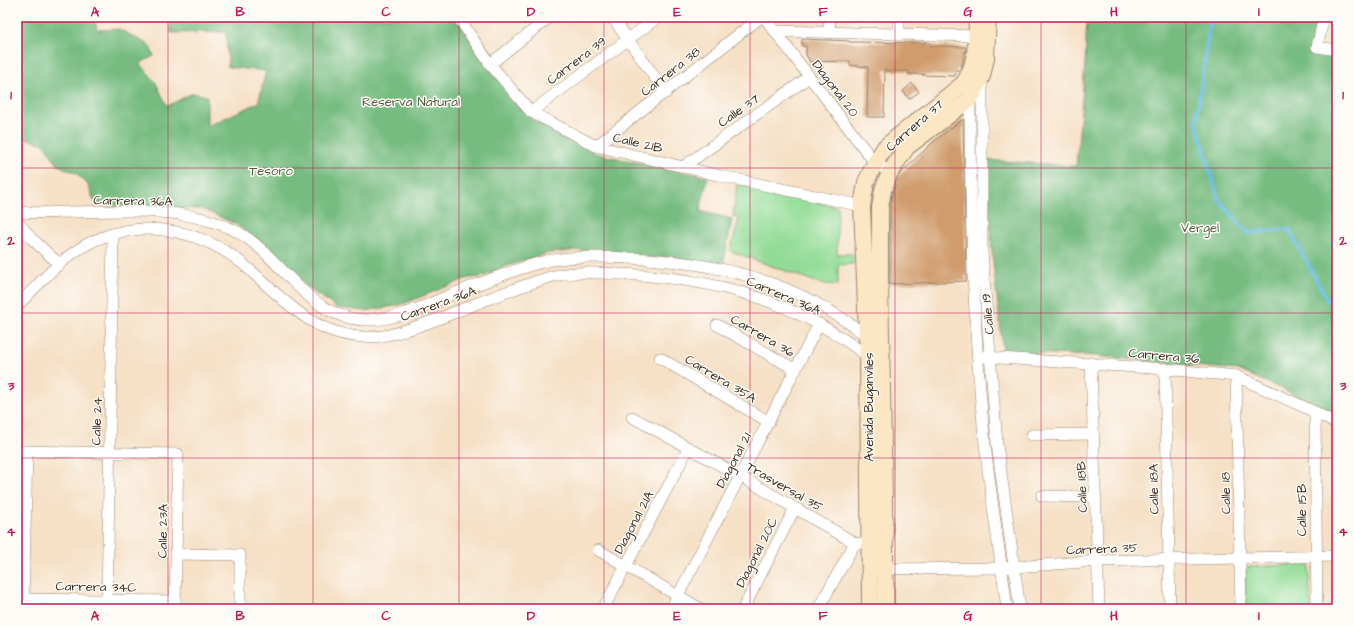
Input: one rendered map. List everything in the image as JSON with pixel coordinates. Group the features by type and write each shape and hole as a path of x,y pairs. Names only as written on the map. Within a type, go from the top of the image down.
{"main road":[{"name":"Calle 19","path":"976,76 975,56 977,17"},
{"name":"Calle 19","path":"976,76 986,58 988,17"},
{"name":"Carrera 37","path":"880,208 883,190 890,172 907,147 970,99 976,76"},
{"name":"Carrera 37","path":"862,206 866,182 885,147 963,84 976,76"},
{"name":"Avenida Buganviles","path":"862,206 866,336 882,368 884,544 877,569 870,609"},
{"name":"Avenida Buganviles","path":"880,208 875,352 862,543 877,569 886,609"}],"street":[{"name":"Calle 21B","path":"458,17 490,64 531,112 596,146 862,206"},
{"path":"490,64 550,17"},
{"path":"612,17 666,93"},
{"name":"Carrera 39","path":"531,112 658,17"},
{"name":"Diagonal 20","path":"763,17 875,163 890,172"},
{"name":"Carrera 38","path":"596,146 763,17"},
{"path":"829,32 830,17"},
{"path":"899,17 899,35"},
{"path":"1324,17 1316,46 1337,50"},
{"path":"775,31 977,36"},
{"name":"Calle 19","path":"976,76 982,252 997,444 1020,609"},
{"name":"Calle 37","path":"683,166 809,77"},
{"name":"Calle 19","path":"970,99 972,255 977,356 985,445 1007,609"},
{"name":"Carrera 36A","path":"17,212 39,214 156,213 190,216 215,222 238,233 260,247 295,284 326,309 344,316 365,320 406,313 508,273 551,260 598,257 694,263 725,269 785,288 840,317 866,336"},
{"path":"31,238 29,232 31,220 39,214"},
{"path":"17,222 31,238 59,264 17,306"},
{"name":"Carrera 36A","path":"59,264 84,246 113,234 134,230 156,229 177,231 198,236 218,245 235,257 304,317 323,328 350,336 382,337 417,326 555,276 567,274 654,275 698,281 740,290 780,305 875,352"},
{"name":"Calle 24","path":"108,605 113,234"},
{"name":"Diagonal 21","path":"671,609 819,324"},
{"name":"Carrera 36","path":"717,325 796,370"},
{"name":"Carrera 36","path":"977,356 1165,368 1236,376 1315,412 1337,424"},
{"name":"Carrera 35A","path":"660,358 769,422"},
{"name":"Calle 18B","path":"1091,363 1099,609"},
{"name":"Calle 18A","path":"1165,368 1170,609"},
{"name":"Calle 18","path":"1236,376 1241,609"},
{"name":"Calle 15B","path":"1315,412 1316,557 1318,609"},
{"name":"Trasversal 35","path":"632,417 795,508 862,543 884,544"},
{"path":"1032,435 1094,434"},
{"name":"Diagonal 21A","path":"603,609 688,449"},
{"path":"21,602 22,451 109,453"},
{"name":"Calle 23A","path":"109,453 178,454 175,605"},
{"path":"1042,496 1095,497"},
{"name":"Diagonal 20C","path":"743,609 795,508"},
{"path":"818,609 862,543"},
{"path":"598,550 701,609"},
{"path":"176,554 240,555 240,609"},
{"name":"Carrera 35","path":"877,569 1002,568 1097,561 1337,556"},
{"name":"Carrera 34C","path":"21,602 108,605 175,605"}],"green space":[{"path":"17,17 93,17 98,30 119,29 149,45 154,56 140,63 156,83 167,106 193,93 207,96 207,126 258,103 266,71 228,67 226,32 171,33 170,17 455,17 489,67 532,120 597,154 708,177 700,211 732,219 723,265 578,250 548,253 507,266 482,277 468,278 400,305 366,311 337,308 307,287 286,265 236,224 202,209 125,207 95,203 88,185 76,173 58,165 44,144 17,136"},
{"name":"Vergel","path":"1087,17 1321,17 1314,47 1337,53 1337,416 1312,402 1238,370 1096,356 1003,352 992,252 985,160 1076,166 1085,64"},
{"path":"737,184 838,207 837,254 853,254 853,264 838,265 838,285 822,284 730,251 739,219 733,216"},
{"path":"1309,564 1311,609 1245,609 1245,567"}],"building":[{"path":"802,39 849,42 930,43 930,46 966,47 962,65 960,70 956,70 955,76 908,74 908,71 887,71 885,69 884,117 867,117 868,67 850,65 850,61 810,62 806,55 806,46 802,46"},
{"path":"912,83 919,92 909,99 903,91"},
{"path":"963,119 966,281 890,284 890,209 892,193 898,176 933,142"}],"waterway":[{"path":"1210,17 1196,123 1218,199 1248,233 1289,229 1327,300 1337,303"}],"park label":[{"name":"Reserva Natural","path":"411,101"},
{"name":"Tesoro","path":"271,170"}]}
